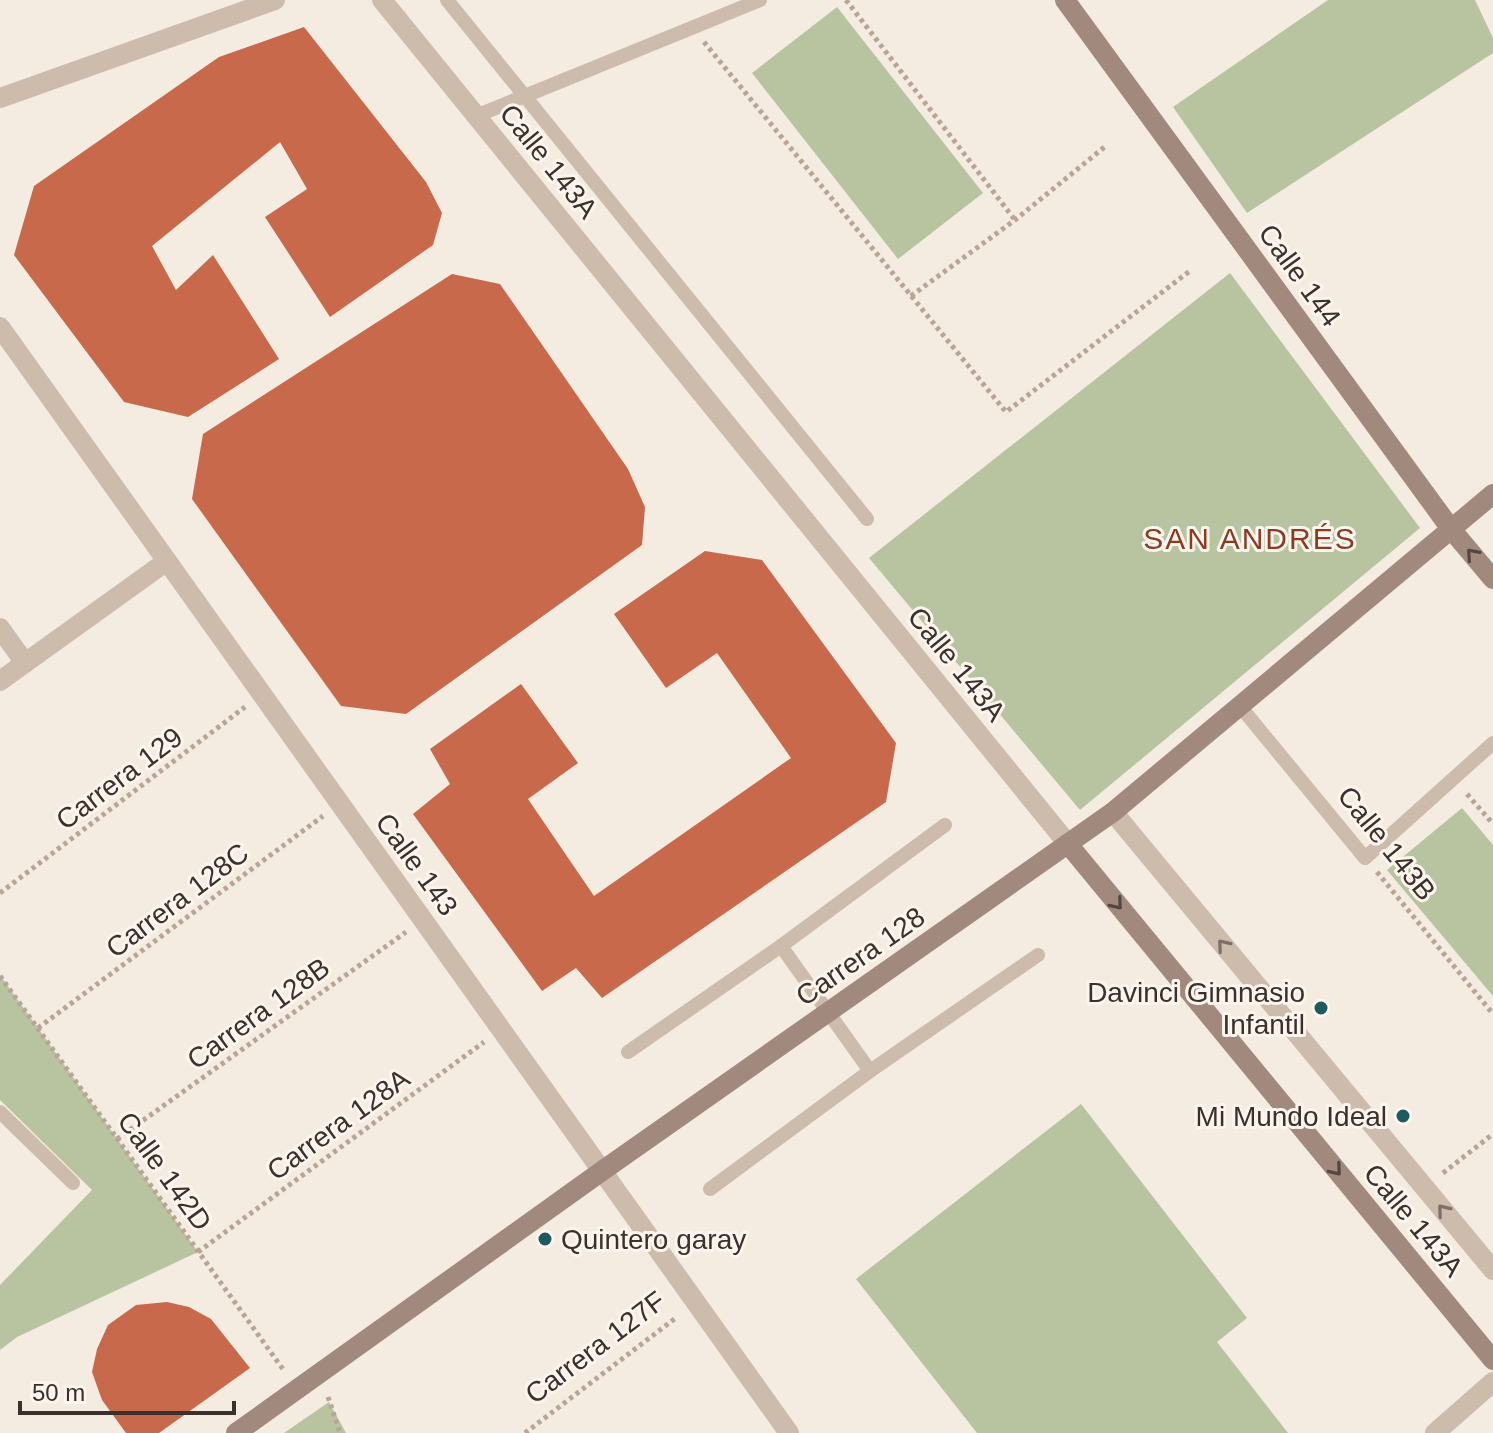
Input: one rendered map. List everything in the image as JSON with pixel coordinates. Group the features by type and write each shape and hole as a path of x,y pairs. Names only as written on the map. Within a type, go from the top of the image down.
{"street":[{"path":"0,98 275,0"},
{"name":"Calle 143A","path":"382,0 1068,844 1493,1360"},
{"name":"Calle 144","path":"1065,0 1451,529 1493,579"},
{"name":"Calle 143","path":"0,327 789,1433"},
{"name":"Carrera 128","path":"236,1433 1113,812 1493,494"},
{"path":"0,681 167,561"},
{"path":"0,628 25,663"},
{"name":"Calle 143A","path":"1113,812 1493,1270"},
{"path":"1435,1433 1493,1382"}],"lane":[{"path":"447,0 867,519"},
{"path":"476,116 760,0"},
{"name":"Calle 143B","path":"1240,706 1365,858"},
{"path":"1365,858 1493,743"},
{"path":"628,1052 781,946 945,825"},
{"path":"781,946 870,1071"},
{"path":"710,1189 870,1071 1038,955"},
{"path":"0,1112 73,1183"}],"path":[{"path":"846,0 1015,220"},
{"path":"693,27 1006,412 1191,270"},
{"path":"911,296 1015,220 1107,145"},
{"name":"Carrera 129","path":"0,893 262,695"},
{"path":"1454,779 1493,824"},
{"name":"Carrera 128C","path":"38,1028 340,803"},
{"name":"Calle 143B","path":"1365,858 1493,1014"},
{"name":"Carrera 128B","path":"117,1139 423,920"},
{"name":"Calle 142D","path":"0,976 297,1389"},
{"name":"Carrera 128A","path":"198,1252 501,1029"},
{"path":"1423,1188 1493,1134"},
{"name":"Carrera 127F","path":"525,1433 696,1303"},
{"path":"319,1373 340,1433"}],"green space":[{"path":"1328,0 1475,0 1493,38 1493,53 1247,213 1173,107"},
{"path":"837,7 983,193 898,259 752,73"},
{"path":"1230,273 1420,528 1080,810 869,558"},
{"path":"1462,808 1493,845 1493,996 1387,870"},
{"path":"0,975 198,1252 17,1337 0,1350 0,1285 92,1190 0,1100"},
{"path":"1081,1104 1247,1318 1217,1342 1288,1433 977,1433 856,1279"},
{"path":"329,1402 346,1433 284,1433"}],"building":[{"path":"304,27 426,182 442,213 433,245 330,317 265,217 307,189 280,142 152,246 176,290 213,255 279,359 188,417 124,402 14,255 34,186 219,57"},
{"path":"452,274 500,284 628,469 645,507 642,545 406,714 341,706 192,499 203,434"},
{"path":"705,551 762,560 896,743 886,802 602,998 576,968 542,991 413,814 450,784 430,749 521,684 578,763 528,799 594,896 791,758 717,653 666,688 614,614"},
{"path":"167,1302 189,1307 211,1319 250,1368 159,1433 126,1433 102,1400 92,1372 97,1349 108,1325 136,1305"}],"place":[{"name":"Davinci Gimnasio Infantil","path":"1321,1008"},
{"name":"Mi Mundo Ideal","path":"1403,1116"},
{"name":"Quintero garay","path":"545,1239"}],"district":[{"name":"SAN ANDRÉS","path":"1250,539"}]}
